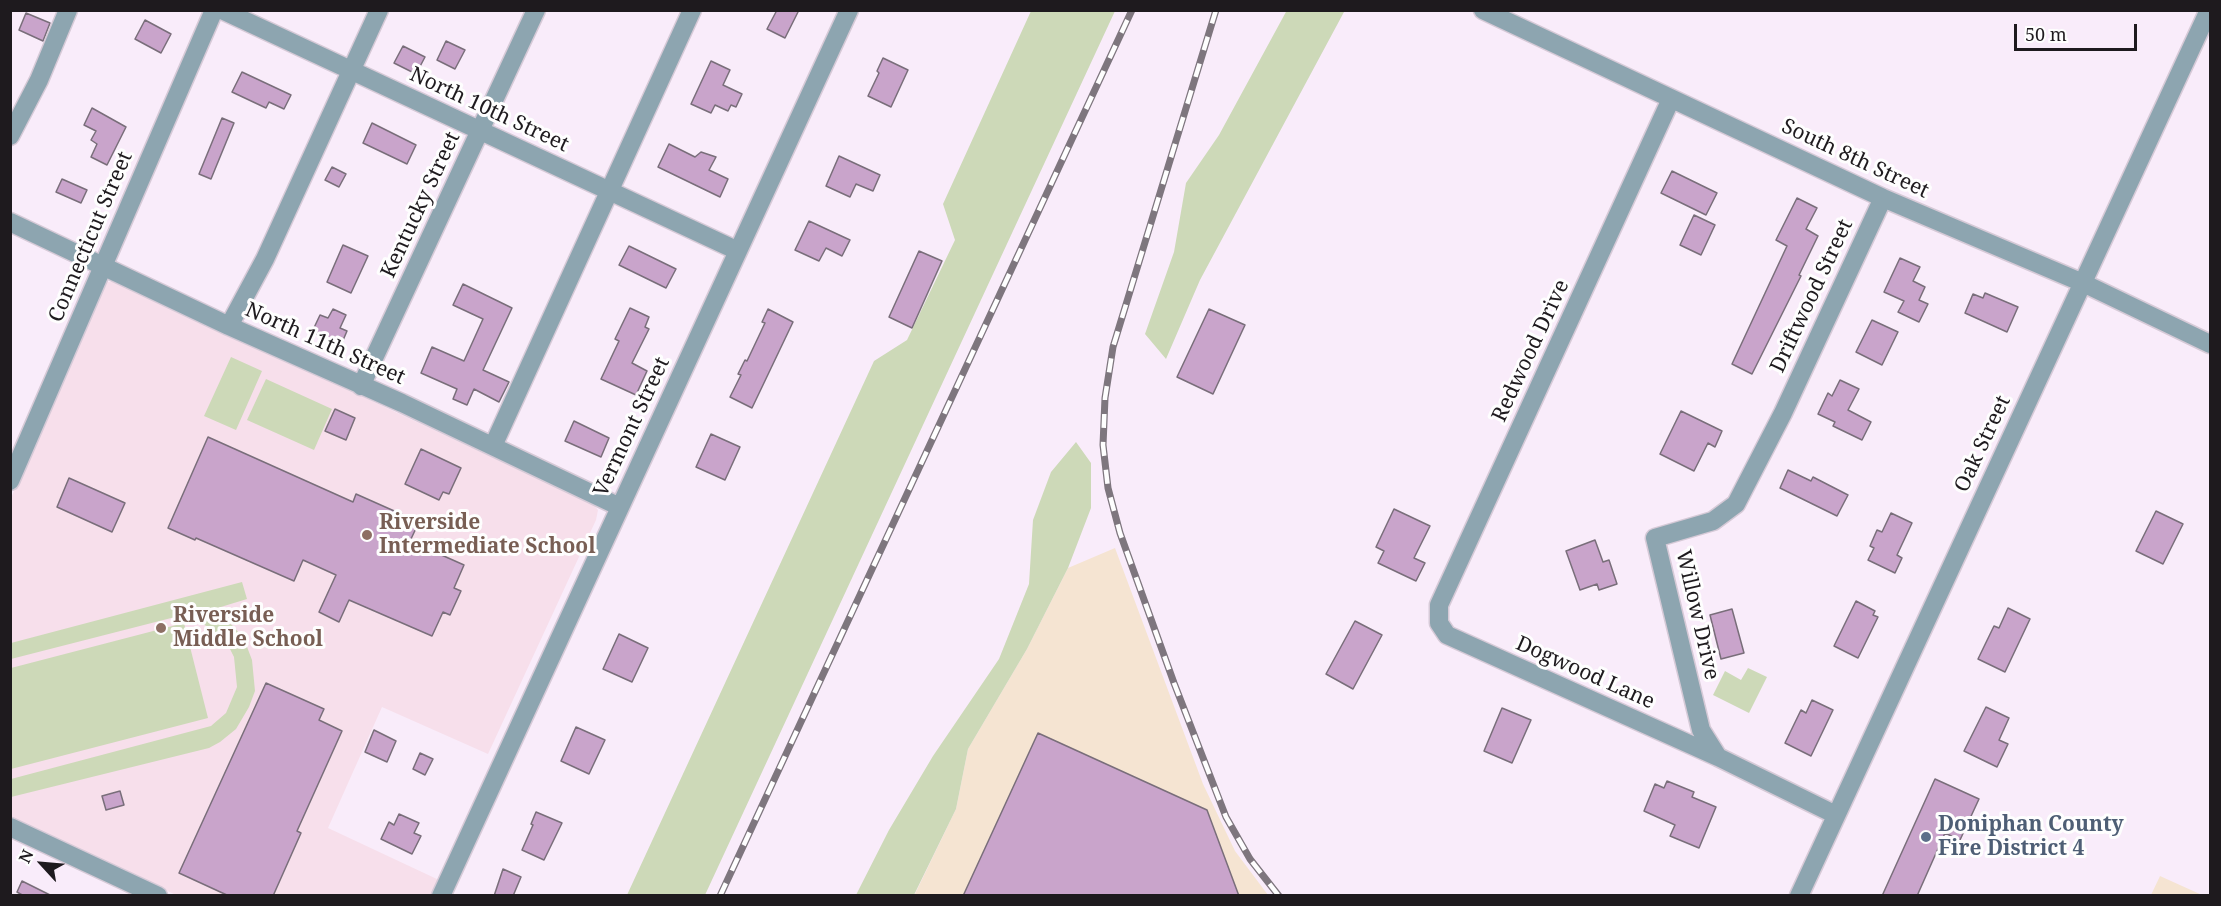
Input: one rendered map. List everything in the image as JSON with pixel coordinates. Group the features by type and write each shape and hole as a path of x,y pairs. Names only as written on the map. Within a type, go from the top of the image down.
{"street":[{"path":"10,136 39,80 68,10"},
{"name":"Connecticut Street","path":"10,481 213,10"},
{"name":"North 10th Street","path":"222,10 738,251"},
{"path":"229,326 265,259 379,10"},
{"name":"Kentucky Street","path":"361,386 536,10"},
{"path":"493,446 692,10"},
{"name":"Vermont Street","path":"441,896 849,10"},
{"name":"South 8th Street","path":"1483,10 1883,198 2083,283 2211,344"},
{"name":"Oak Street","path":"1799,896 2209,10"},
{"name":"Redwood Drive","path":"1438,623 1439,605 1671,99"},
{"name":"Driftwood Street","path":"1783,413 1883,198"},
{"name":"North 11th Street","path":"10,222 102,267 493,446 620,507"},
{"name":"Willow Drive","path":"1718,757 1701,730 1655,537 1713,521 1736,504 1783,413"},
{"name":"Dogwood Lane","path":"1438,623 1447,635 1718,757"},
{"path":"1718,757 1836,814"},
{"path":"10,827 124,888 159,896"}],"shaded area":[{"name":"Riverside Middle School","path":"116,281 594,505 598,510 596,520 488,754 382,707 328,828 439,880 432,895 176,895 11,818 11,498 101,289 107,282"},
{"path":"1115,548 1203,784 1235,851 1268,895 914,896 956,809 968,749 1027,649 1068,568"},
{"path":"2160,876 2202,895 2151,895"}],"green space":[{"path":"1287,10 1344,12 1200,280 1166,359 1145,334 1174,252 1186,183 1219,135"},
{"path":"1031,11 1115,11 705,895 627,895 874,361 907,340 955,240 943,204"},
{"path":"231,357 262,371 236,430 204,416"},
{"path":"266,379 332,409 314,450 247,420"},
{"path":"1076,442 1091,463 1091,508 1068,568 1027,649 968,749 956,809 914,895 856,895 889,830 933,756 999,659 1029,584 1033,520 1051,472"},
{"path":"242,582 247,599 211,610 233,626 244,639 252,660 255,691 236,729 209,748 11,797 11,779 211,726 226,713 237,687 234,657 227,643 211,628 179,616 11,659 11,643"},
{"path":"184,623 208,718 11,769 11,668"},
{"path":"1748,668 1767,677 1749,713 1713,695 1725,671 1741,680"}],"building":[{"path":"777,10 799,10 785,38 767,29"},
{"path":"26,13 50,23 43,41 19,30"},
{"path":"145,20 171,34 161,53 135,39"},
{"path":"446,41 465,50 455,69 437,60"},
{"path":"403,46 425,57 416,74 394,63"},
{"path":"883,58 908,70 891,107 868,96"},
{"path":"711,61 730,70 723,85 742,94 736,107 731,105 728,111 715,105 711,113 691,104"},
{"path":"242,72 291,95 284,109 269,102 266,108 232,92"},
{"path":"92,108 126,127 107,165 91,157 97,144 91,140 96,131 84,125"},
{"path":"222,118 234,123 211,179 199,174"},
{"path":"372,123 416,145 407,164 363,143"},
{"path":"669,144 695,157 701,152 716,157 709,170 728,179 720,197 658,167"},
{"path":"839,156 880,175 873,191 856,184 850,197 826,186"},
{"path":"332,167 346,174 339,187 325,180"},
{"path":"1672,171 1717,193 1706,215 1661,193"},
{"path":"62,179 87,190 81,203 56,192"},
{"path":"1797,198 1817,208 1806,229 1818,236 1799,275 1801,276 1752,374 1732,364 1787,246 1776,240"},
{"path":"1694,215 1715,225 1701,255 1680,245"},
{"path":"809,221 850,240 842,256 826,248 819,261 795,250"},
{"path":"343,245 368,256 351,293 327,282"},
{"path":"629,246 676,269 666,288 619,265"},
{"path":"919,251 942,261 912,328 889,317"},
{"path":"1900,258 1920,267 1913,281 1925,287 1919,300 1928,304 1919,322 1898,312 1904,301 1884,292"},
{"path":"463,284 512,308 483,370 509,382 499,402 474,389 467,405 453,399 457,389 421,373 432,347 464,361 483,319 453,305"},
{"path":"1985,293 2018,307 2007,332 1965,313 1973,294 1983,298"},
{"path":"630,308 649,317 645,327 649,329 632,363 647,371 636,395 601,379 619,341 615,339"},
{"path":"333,309 346,315 340,328 347,331 341,345 312,332 320,315 328,318"},
{"path":"768,309 793,322 752,408 730,397 741,375 738,374 745,360 747,361 765,323 762,322"},
{"path":"1209,309 1245,325 1213,394 1177,377"},
{"path":"1872,320 1898,332 1882,365 1856,352"},
{"path":"1840,380 1859,389 1848,410 1871,422 1862,440 1833,426 1835,422 1818,414 1828,393 1832,396"},
{"path":"335,409 355,418 346,440 325,431"},
{"path":"1681,411 1722,431 1715,447 1708,443 1694,471 1660,454"},
{"path":"574,421 609,438 601,457 565,441"},
{"path":"711,434 740,447 725,480 696,467"},
{"name":"Riverside Intermediate School","path":"208,437 353,502 356,494 419,522 410,541 464,565 454,588 461,591 450,615 443,612 432,636 349,600 339,622 319,612 336,575 303,560 294,581 168,528"},
{"path":"421,449 461,468 449,494 443,492 439,500 405,484"},
{"path":"1788,470 1811,481 1813,477 1848,495 1837,516 1780,488"},
{"path":"69,478 125,503 112,532 57,507"},
{"path":"1394,509 1430,526 1414,558 1425,563 1416,581 1378,563 1384,551 1376,547"},
{"path":"2156,511 2183,524 2163,564 2136,551"},
{"path":"1891,513 1912,523 1897,555 1902,558 1895,573 1868,560 1874,548 1870,546 1877,530 1882,532"},
{"path":"1595,540 1603,562 1609,560 1617,584 1599,590 1597,584 1580,590 1566,551"},
{"path":"1856,601 1875,611 1873,615 1878,617 1858,658 1834,646"},
{"path":"2008,608 2030,619 2005,672 1978,659 1994,626 1999,628"},
{"path":"1732,609 1744,653 1721,659 1710,615"},
{"path":"1355,621 1382,635 1353,689 1326,674"},
{"path":"619,634 648,648 632,682 603,669"},
{"name":"Riverside Middle School","path":"266,683 324,709 319,720 342,731 297,831 301,833 273,896 229,896 179,873"},
{"path":"1812,700 1833,710 1811,756 1785,743 1801,710 1806,713"},
{"path":"1986,707 2009,718 1999,740 2008,744 1997,767 1964,751"},
{"path":"1502,708 1531,720 1512,763 1484,751"},
{"path":"576,727 605,740 589,774 561,761"},
{"path":"374,730 396,741 387,762 365,752"},
{"path":"1038,733 1207,810 1239,896 963,896"},
{"path":"420,753 433,759 425,775 413,769"},
{"name":"Doniphan County Fire District 4","path":"1935,779 1979,799 1960,840 1945,833 1917,896 1882,896"},
{"path":"1667,781 1694,792 1692,797 1716,807 1699,848 1670,836 1675,825 1644,811 1655,784 1664,788"},
{"path":"120,791 124,805 106,810 102,796"},
{"path":"536,812 562,823 544,860 522,850"},
{"path":"399,814 419,823 414,833 421,836 412,854 381,839 389,822 394,825"},
{"path":"503,869 521,877 513,896 494,896"},
{"path":"22,881 52,896 24,896 17,892"}],"railway":[{"path":"720,896 1132,10"},
{"path":"1216,10 1113,347 1105,398 1103,445 1108,488 1120,533 1174,683 1226,817 1250,859 1279,896"}],"place":[{"name":"Riverside Intermediate School","path":"367,535"},
{"name":"Riverside Middle School","path":"161,628"},
{"name":"Doniphan County Fire District 4","path":"1926,837"}]}
